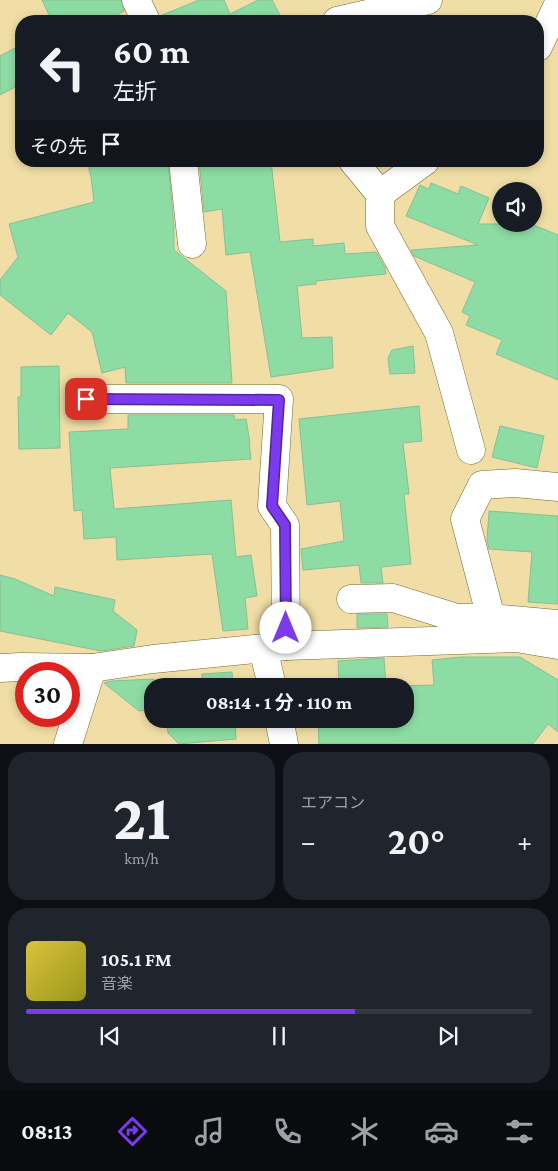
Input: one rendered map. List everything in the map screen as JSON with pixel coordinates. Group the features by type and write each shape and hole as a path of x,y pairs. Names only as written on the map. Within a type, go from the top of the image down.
{"street":[{"path":"136,0 143,15"},
{"path":"363,15 428,0"},
{"path":"544,34 558,5"},
{"path":"184,167 192,244"},
{"path":"358,167 380,194 380,226 439,334 471,450"},
{"path":"380,194 417,167"},
{"path":"86,399 279,400 272,506 285,525 273,678"},
{"path":"492,618 465,519 482,486 515,483 558,487"},
{"path":"351,599 393,598 457,618 492,618 558,624"},
{"path":"0,668 92,668 153,659 275,647 516,638 558,645"},
{"path":"68,744 92,668"},
{"path":"281,728 284,744"}],"building":[{"path":"42,0 121,0 124,11 118,15 49,15"},
{"path":"199,0 224,0 230,14 258,0 272,0 280,15 162,15"},
{"path":"15,48 15,87 0,95 0,56"},
{"path":"88,167 169,167 174,226 174,250 226,291 232,383 126,383 125,367 102,373 92,332 68,313 51,335 0,295 0,280 18,257 9,224 94,202"},
{"path":"200,167 272,167 280,242 313,239 313,246 344,243 345,254 376,252 385,267 386,274 316,281 316,284 297,286 302,338 332,337 333,368 271,377 250,252 226,255 222,209 204,212"},
{"path":"431,183 458,194 461,186 489,198 478,224 492,224 492,232 542,232 542,228 558,235 558,380 496,354 502,340 466,325 470,316 462,312 475,282 414,256 411,250 478,245 406,216 420,185 429,189"},
{"path":"413,346 415,373 390,374 388,358 392,350"},
{"path":"59,366 60,448 19,449 18,397 21,397 21,367"},
{"path":"419,406 422,441 403,443 409,494 404,494 411,564 381,567 383,583 361,583 359,565 303,570 301,549 344,541 340,501 307,505 299,419"},
{"path":"128,415 234,415 235,420 246,419 251,459 110,468 114,509 231,500 236,557 251,555 257,596 245,598 248,629 223,631 212,554 117,560 116,537 84,539 82,510 74,511 69,432 128,429"},
{"path":"500,426 544,436 537,468 492,457"},
{"path":"489,511 558,516 558,604 528,602 532,552 489,549 487,540"},
{"path":"0,575 15,579 54,596 55,587 115,600 113,611 137,630 134,646 101,651 0,631"},
{"path":"357,614 387,614 388,627 357,628"},
{"path":"462,657 520,657 558,680 558,732 548,724 533,744 319,744 318,728 414,728 414,686 434,685 432,660"},
{"path":"384,658 385,678 339,678 338,661"},
{"path":"232,672 232,678 202,678 202,674"},
{"path":"144,679 144,710 139,711 104,683"},
{"path":"167,728 235,728 236,739 179,744 168,733"}],"route":[{"path":"86,399 279,400 272,506 285,525 286,628"}]}
